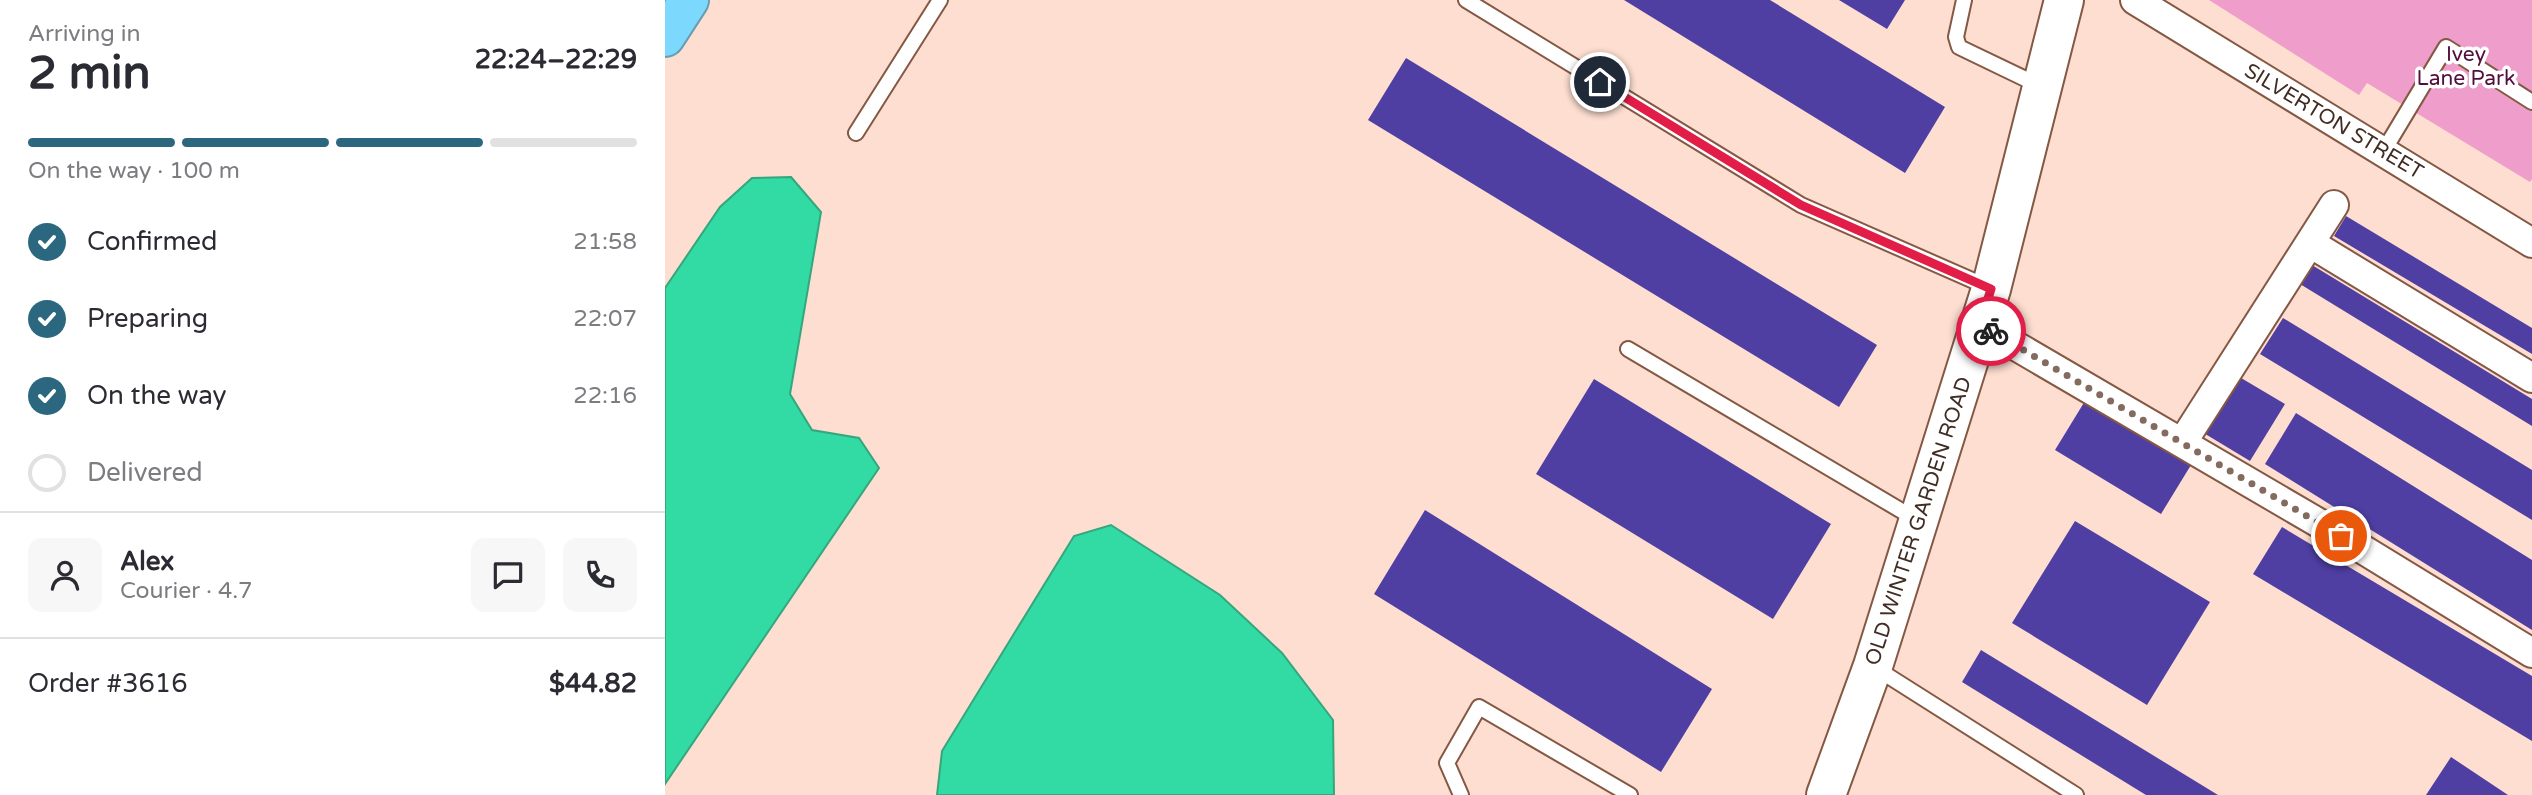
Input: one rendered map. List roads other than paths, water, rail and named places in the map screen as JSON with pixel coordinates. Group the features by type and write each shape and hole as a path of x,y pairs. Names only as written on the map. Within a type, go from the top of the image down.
{"highway":[{"path":"665,37 689,0"}],"main road":[{"name":"OLD WINTER GARDEN ROAD","path":"1826,795 1873,666 1991,289 2064,0"}],"street":[{"name":"SILVERTON STREET","path":"2135,0 2531,240"},
{"path":"2182,443 2334,205"},
{"path":"2310,243 2532,378"},
{"path":"1980,324 2341,536 2532,653"}],"lane":[{"path":"856,133 940,0"},
{"path":"1466,0 1801,205 1991,289"},
{"path":"1964,0 1956,37 1959,47 2042,87"},
{"path":"2383,152 2446,47 2532,102"},
{"path":"1628,349 1918,521"},
{"path":"1873,666 2076,795"},
{"path":"1461,795 1447,763 1479,707 1630,795"}],"park label":[{"name":"Ivey Lane Park","path":"2466,66"}]}
